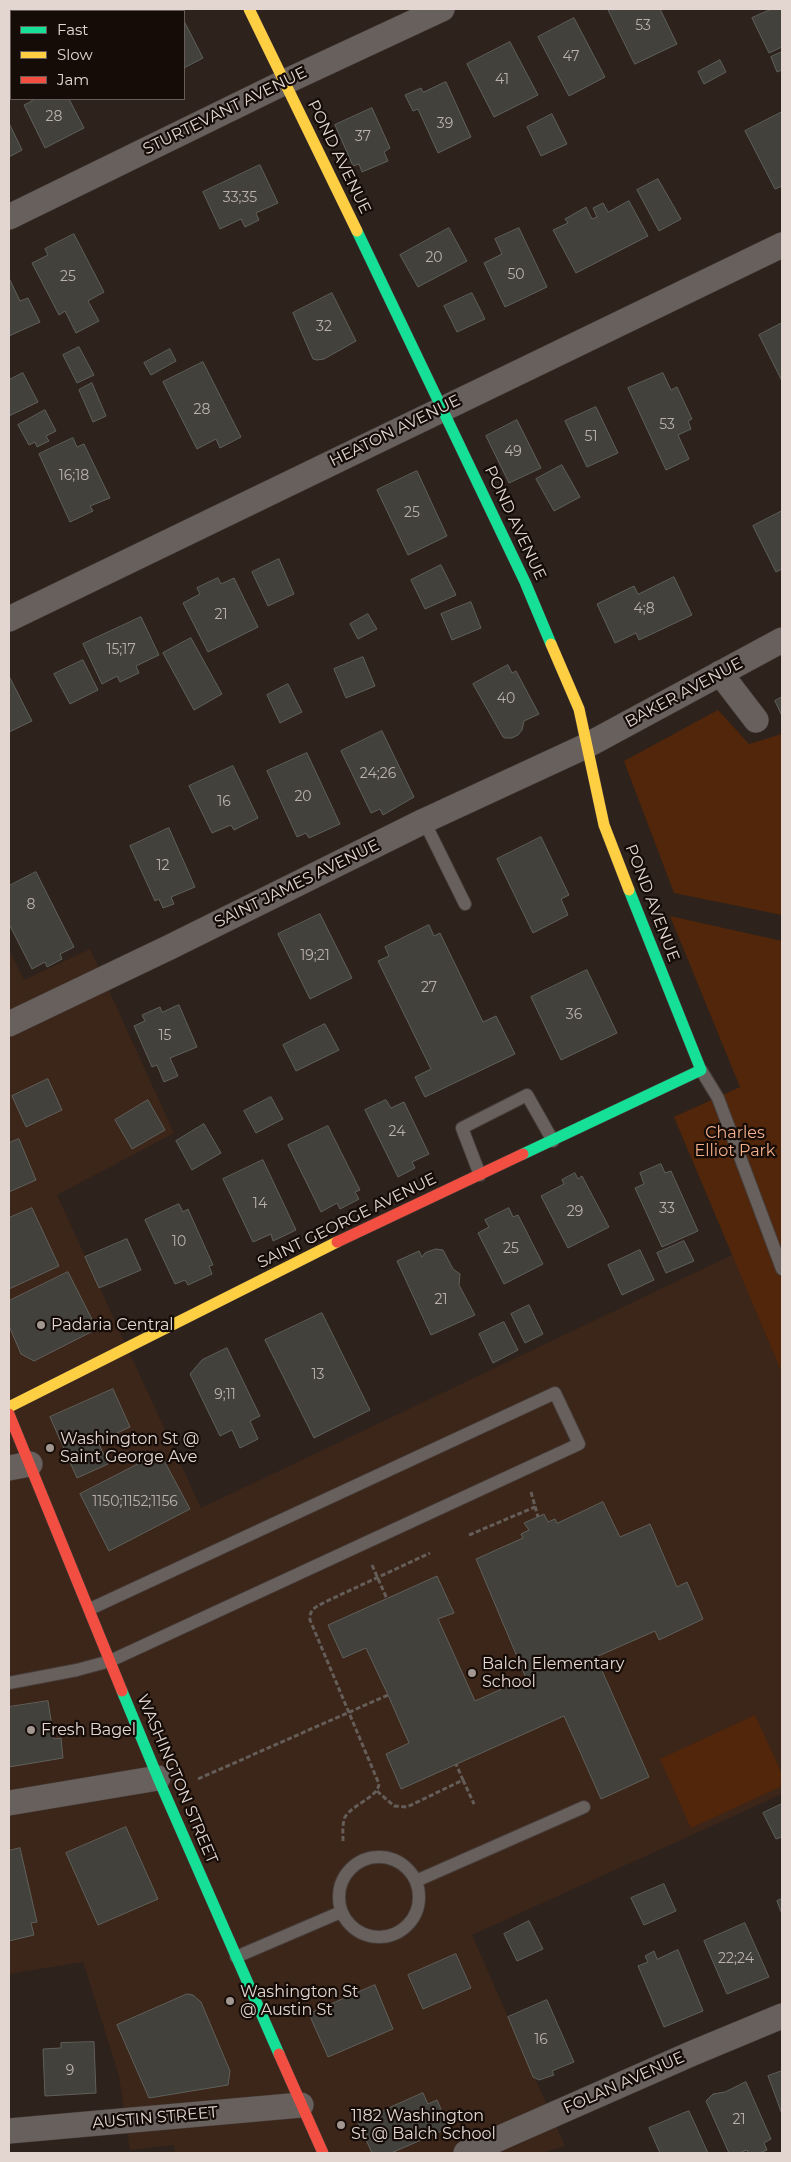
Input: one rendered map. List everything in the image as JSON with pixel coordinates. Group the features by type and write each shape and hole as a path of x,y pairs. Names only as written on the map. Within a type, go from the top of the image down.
{"street":[{"name":"POND AVENUE","path":"249,9 443,408 525,582 576,700 604,825 649,943 701,1070"},
{"name":"STURTEVANT AVENUE","path":"9,217 285,82 442,9"},
{"name":"HEATON AVENUE","path":"9,619 782,245"},
{"name":"BAKER AVENUE","path":"586,746 782,640"},
{"path":"720,673 756,720"},
{"name":"SAINT JAMES AVENUE","path":"11,1019 170,947 424,821 586,746"},
{"name":"SAINT GEORGE AVENUE","path":"9,1407 340,1240 701,1070"},
{"name":"WASHINGTON STREET","path":"9,1414 19,1466 90,1609 158,1778 323,2153"},
{"path":"9,1803 158,1778"},
{"name":"FOLAN AVENUE","path":"466,2153 782,2016"},
{"name":"AUSTIN STREET","path":"9,2131 301,2105"}],"lane":[{"path":"424,821 465,904"},
{"path":"701,1070 718,1098 782,1269"},
{"path":"480,1175 462,1128 527,1095 553,1140"},
{"path":"9,1683 77,1670 110,1661 579,1444 555,1393 90,1609"},
{"path":"416,1881 584,1807"},
{"path":"384,1857 397,1861 408,1869 416,1881 419,1895 417,1909 410,1921 400,1930 387,1936 373,1936 360,1932 349,1924 342,1912 338,1899 340,1885 346,1872 363,1860 384,1857"},
{"path":"236,1957 342,1912"}],"path":[{"path":"531,1492 538,1517"},
{"path":"469,1535 535,1507"},
{"path":"343,1841 346,1815 377,1792 379,1784 309,1614 312,1609 325,1602 430,1553"},
{"path":"369,1558 387,1599"},
{"path":"198,1780 388,1695"},
{"path":"456,1764 474,1804"},
{"path":"377,1792 394,1806 407,1807 463,1780"}],"shaded area":[{"path":"9,949 24,980 90,949 174,1133 57,1195 201,1508 736,1253 782,1365 782,1794 472,1935 565,2146 542,2153 175,2153 174,2145 130,2150 119,2076 83,1962 9,1974"}],"green space":[{"path":"718,710 749,744 782,734 782,915 674,893 624,761"},
{"name":"Charles Elliot Park","path":"670,916 782,941 782,1373 674,1117 740,1087"},
{"path":"755,1715 782,1774 782,1786 691,1828 660,1759"}],"building":[{"path":"11,9 32,9 30,10"},
{"path":"107,9 108,10 76,10"},
{"path":"155,9 178,10 156,10"},
{"path":"608,9 660,9 677,44 635,64"},
{"path":"772,9 782,9 782,47 769,53 752,18"},
{"path":"574,18 605,77 569,96 538,37"},
{"path":"185,23 203,58 185,67"},
{"path":"510,42 538,95 494,117 467,64"},
{"path":"782,52 782,70 777,72 771,57"},
{"path":"720,60 726,72 704,84 698,72"},
{"path":"446,82 471,137 438,153 418,109 413,111 405,95 421,88 423,92"},
{"path":"70,100 84,128 45,148 24,105 32,101"},
{"path":"372,108 390,148 384,152 388,161 362,172 359,164 353,166 335,125"},
{"path":"782,112 782,186 775,189 745,131"},
{"path":"552,114 567,144 541,156 527,127"},
{"path":"9,123 22,150 9,157"},
{"path":"260,165 278,203 256,213 259,220 245,227 241,219 220,229 203,192"},
{"path":"658,179 681,219 659,231 637,190"},
{"path":"629,201 648,236 576,273 553,230 568,223 565,219 586,207 592,219 597,217 593,208 603,203 608,212"},
{"path":"449,228 467,261 418,287 400,255"},
{"path":"519,228 547,287 505,307 484,263 502,254 495,239"},
{"path":"74,234 104,292 88,301 99,321 76,333 65,311 59,315 32,263 48,255 45,249"},
{"path":"9,278 20,301 28,298 40,322 9,336"},
{"path":"332,293 356,341 324,359 313,359 293,313"},
{"path":"472,293 485,319 457,332 444,306"},
{"path":"782,323 782,381 759,335"},
{"path":"79,347 94,375 77,383 63,355"},
{"path":"170,349 176,361 151,375 144,363"},
{"path":"203,362 241,437 220,448 216,439 197,449 163,382"},
{"path":"23,373 38,402 9,416 9,380"},
{"path":"663,373 671,390 677,387 692,419 688,421 691,429 678,435 689,459 666,470 628,388"},
{"path":"92,383 106,416 93,422 79,390"},
{"path":"596,407 618,453 587,467 565,421"},
{"path":"45,410 56,431 46,436 49,441 37,447 35,442 29,445 18,425"},
{"path":"517,420 541,468 509,483 486,436"},
{"path":"73,438 77,447 84,444 110,498 90,506 93,511 70,522 39,454"},
{"path":"562,465 580,497 554,511 536,479"},
{"path":"417,471 447,536 408,555 377,490"},
{"path":"782,511 782,569 776,572 753,526"},
{"path":"279,559 294,594 268,606 252,572"},
{"path":"441,565 456,595 425,609 411,580"},
{"path":"674,577 692,615 639,640 636,633 615,643 597,604 634,586 638,594"},
{"path":"218,578 221,584 234,578 258,627 208,652 183,603 200,594 197,588"},
{"path":"471,602 481,628 452,640 441,614"},
{"path":"368,614 377,629 358,639 350,624"},
{"path":"141,617 159,655 136,666 139,673 120,682 117,676 102,684 83,644"},
{"path":"191,638 222,694 194,710 163,653"},
{"path":"363,657 375,686 346,698 334,669"},
{"path":"83,660 98,690 70,704 54,674"},
{"path":"508,665 512,673 516,671 539,714 524,721 522,730 512,738 503,737 473,684"},
{"path":"9,679 32,721 9,732"},
{"path":"288,684 302,712 280,723 267,695"},
{"path":"782,697 782,716 775,701"},
{"path":"382,731 414,797 383,815 380,809 371,813 341,751"},
{"path":"307,753 340,824 309,838 306,833 297,837 267,771"},
{"path":"233,766 258,818 234,830 231,825 212,833 189,786"},
{"path":"169,828 195,887 171,897 174,904 163,908 159,899 155,901 130,846"},
{"path":"541,837 569,895 561,899 568,915 533,933 497,859"},
{"path":"36,872 74,947 60,954 62,959 47,967 45,962 32,969 9,924 9,886"},
{"path":"320,914 352,978 310,999 278,934"},
{"path":"429,925 434,936 440,933 483,1022 496,1016 515,1054 425,1097 415,1077 431,1069 378,961 389,956 385,947"},
{"path":"587,970 617,1033 561,1060 531,997"},
{"path":"179,1005 197,1047 170,1058 178,1076 164,1082 157,1065 152,1067 134,1026 145,1021 142,1015 160,1007 162,1012"},
{"path":"325,1024 339,1050 296,1071 283,1045"},
{"path":"48,1079 62,1110 26,1127 12,1096"},
{"path":"271,1097 283,1119 256,1133 244,1111"},
{"path":"148,1100 165,1130 132,1149 115,1120"},
{"path":"386,1100 391,1108 404,1102 429,1154 412,1162 415,1168 398,1177 365,1110"},
{"path":"204,1124 221,1153 192,1170 176,1141"},
{"path":"328,1126 360,1190 355,1192 359,1199 340,1209 337,1203 321,1212 288,1145"},
{"path":"19,1139 36,1180 9,1192 9,1143"},
{"path":"263,1160 296,1230 273,1241 271,1234 253,1242 223,1179"},
{"path":"661,1164 665,1173 671,1171 698,1231 662,1247 635,1188 644,1184 640,1173"},
{"path":"575,1173 578,1179 582,1176 609,1227 568,1248 541,1196 564,1184 562,1180"},
{"path":"179,1204 183,1212 188,1209 213,1265 209,1266 212,1274 188,1285 185,1280 175,1284 145,1220"},
{"path":"32,1208 59,1266 9,1289 9,1218"},
{"path":"509,1208 513,1217 518,1215 543,1264 504,1284 478,1233 489,1227 485,1220"},
{"path":"127,1239 141,1270 99,1288 85,1257"},
{"path":"684,1241 694,1261 666,1273 657,1253"},
{"path":"436,1249 443,1250 453,1269 460,1274 459,1285 475,1315 431,1335 397,1261 419,1251 422,1257 425,1253"},
{"path":"640,1250 654,1280 622,1295 608,1265"},
{"path":"68,1272 97,1329 34,1361 21,1354 9,1326 9,1301"},
{"path":"529,1305 543,1334 525,1343 511,1314"},
{"path":"322,1313 370,1410 314,1438 265,1340"},
{"path":"504,1322 518,1350 493,1363 479,1334"},
{"path":"227,1348 260,1416 250,1421 258,1439 240,1448 232,1430 220,1436 190,1374 202,1360"},
{"path":"113,1389 130,1427 98,1442 108,1464 77,1478 50,1417"},
{"path":"160,1453 190,1509 109,1551 80,1494"},
{"path":"603,1502 620,1537 650,1524 677,1587 687,1582 703,1619 659,1640 655,1631 596,1657 649,1777 601,1799 564,1716 401,1789 386,1754 409,1743 388,1695 366,1648 343,1658 328,1625 437,1576 454,1613 438,1619 475,1701 526,1678 476,1559 523,1538 521,1534 529,1530 524,1523 544,1514 548,1522 555,1519 557,1523"},
{"path":"48,1701 54,1739 61,1738 63,1758 9,1767 9,1707"},
{"path":"782,1804 782,1837 776,1839 763,1813"},
{"path":"126,1827 158,1899 98,1925 66,1853"},
{"path":"20,1848 37,1922 31,1923 34,1935 9,1941 9,1851"},
{"path":"664,1884 676,1911 644,1925 631,1898"},
{"path":"782,1899 782,1914 777,1901"},
{"path":"529,1921 543,1949 517,1961 504,1934"},
{"path":"745,1923 769,1977 727,1994 704,1941"},
{"path":"678,1950 703,2011 664,2027 638,1966 648,1962 645,1956 654,1951 657,1959"},
{"path":"456,1954 471,1988 423,2009 408,1975"},
{"path":"375,1985 393,2029 328,2057 309,2014"},
{"path":"187,1994 193,1995 201,2002 230,2071 228,2085 149,2098 117,2025"},
{"path":"547,2000 574,2062 552,2071 554,2075 539,2080 533,2077 508,2017"},
{"path":"94,2042 96,2093 45,2096 43,2049 61,2048 61,2043"},
{"path":"782,2071 782,2114 768,2076"},
{"path":"746,2082 771,2139 764,2143 767,2150 759,2153 748,2153 747,2150 739,2153 729,2153 706,2101 713,2094 725,2092"},
{"path":"423,2093 428,2104 437,2100 449,2128 391,2153 372,2153 358,2122"},
{"path":"689,2111 708,2153 660,2153 649,2128"}],"traffic: fast":[{"path":"357,231 525,582 551,644"},
{"path":"523,1154 701,1070 629,890"},
{"path":"122,1691 279,2054"}],"traffic: slow":[{"path":"249,9 357,231"},
{"path":"551,644 579,709 604,825 629,890"},
{"path":"9,1407 337,1242"}],"traffic: jam":[{"path":"337,1242 523,1154"},
{"path":"9,1414 122,1691"},
{"path":"279,2054 323,2153"}],"place":[{"name":"Padaria Central","path":"41,1325"},
{"name":"Washington St @ Saint George Ave","path":"50,1448"},
{"name":"Balch Elementary School","path":"472,1673"},
{"name":"Fresh Bagel","path":"31,1730"},
{"name":"Washington St @ Austin St","path":"230,2001"},
{"name":"1182 Washington St @ Balch School","path":"341,2125"}]}
